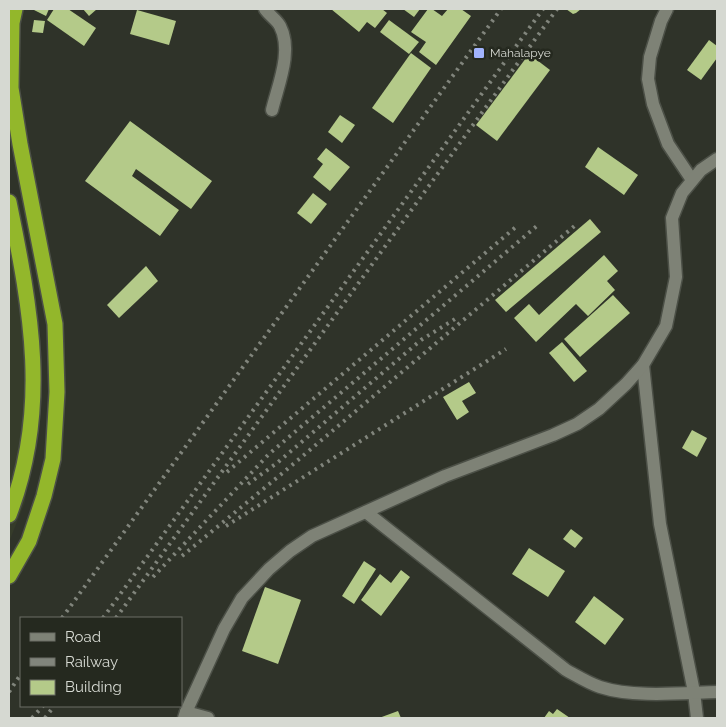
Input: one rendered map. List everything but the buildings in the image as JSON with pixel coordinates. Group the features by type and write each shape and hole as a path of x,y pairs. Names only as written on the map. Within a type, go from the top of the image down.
{"highway":[{"path":"9,576 29,541 44,496 53,458 57,392 54,324 11,88 12,23 15,9"},
{"path":"9,202 22,263 31,326 34,392 28,451 18,490 9,515"}],"street":[{"path":"265,9 279,24 285,46 284,59 272,110"},
{"path":"667,9 661,20 650,56 648,79 653,104 668,144 692,180"},
{"path":"208,718 185,715 224,629 242,598 255,582 290,551 312,536 445,476 553,436 577,424 599,409 626,384 643,365 666,326 676,277 672,218 682,193 701,170 717,159"},
{"path":"643,365 660,524 698,718"},
{"path":"366,512 566,670 578,677 612,690 649,694 717,692"}],"shaded area":[{"path":"9,188 31,262 36,342 34,437 25,502 9,542"}],"railway":[{"path":"63,617 501,9"},
{"path":"104,617 543,9"},
{"path":"117,617 557,9"},
{"path":"182,556 578,223"},
{"path":"153,577 269,454 538,225"},
{"path":"227,472 517,226"},
{"path":"248,484 277,463 421,340 455,319"},
{"path":"226,526 506,349"},
{"path":"9,692 20,676"},
{"path":"32,718 42,707"},
{"path":"45,718 53,707"}],"place":[{"name":"Mahalapye","path":"479,53"}]}
